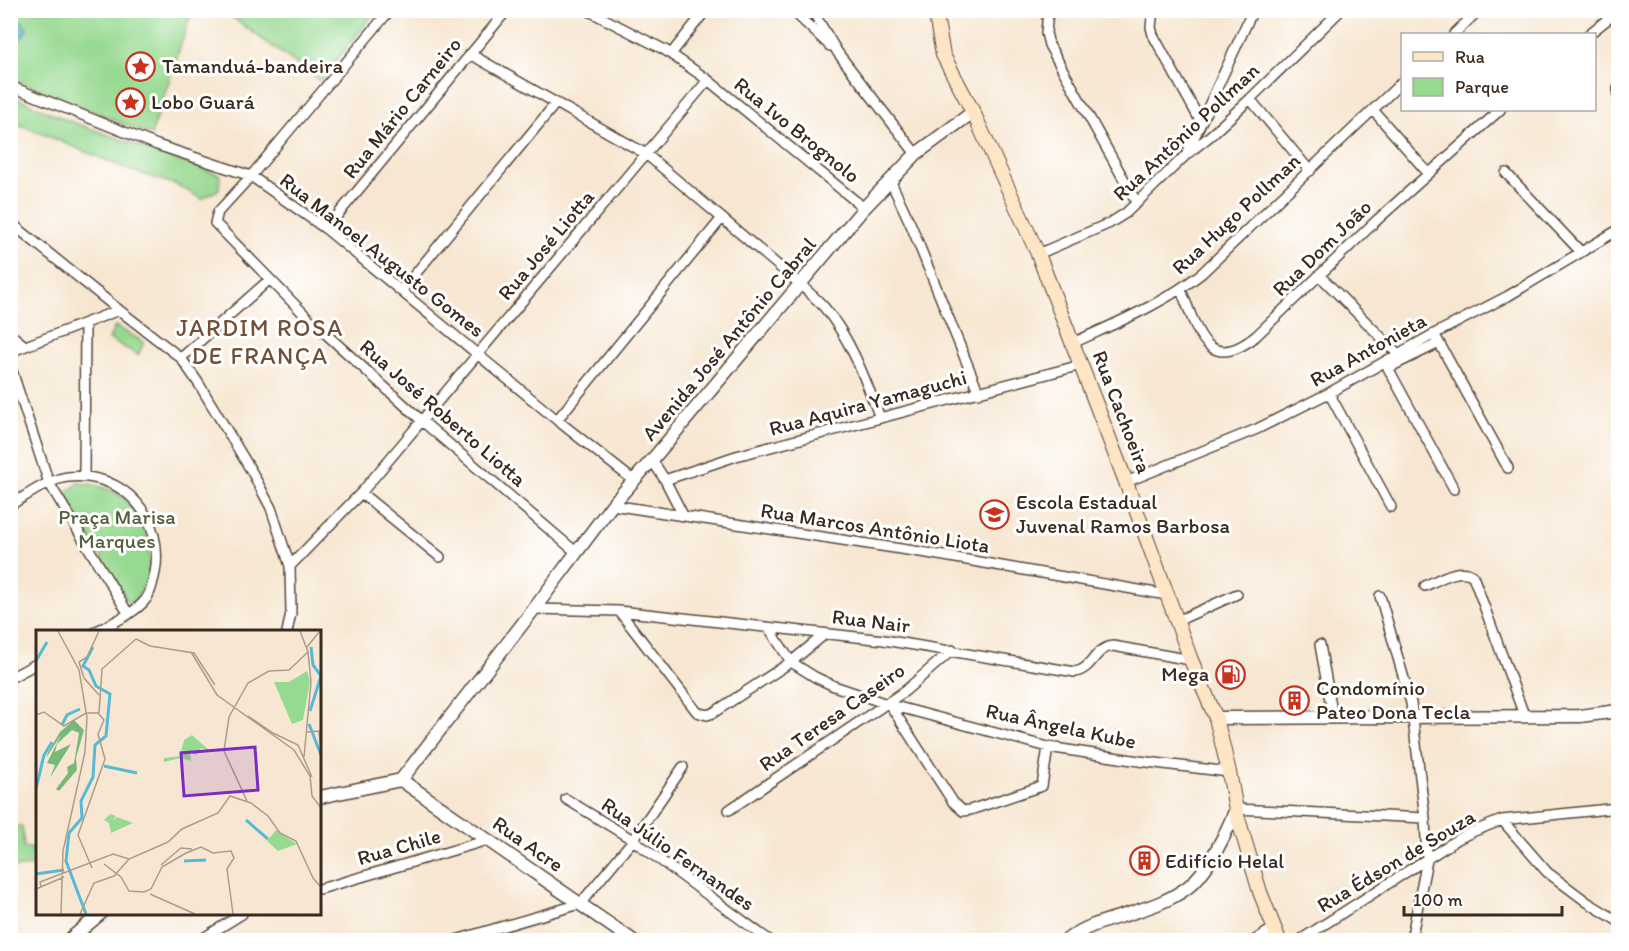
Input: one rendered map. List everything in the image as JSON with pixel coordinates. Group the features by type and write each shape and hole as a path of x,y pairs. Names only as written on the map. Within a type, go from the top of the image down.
{"main road":[{"name":"Rua Cachoeira","path":"935,10 943,55 973,112 1038,254 1126,482 1191,660 1216,718 1236,809 1260,892 1276,934"}],"street":[{"path":"251,176 390,10"},
{"name":"Rua Mário Carneiro","path":"326,229 507,10"},
{"name":"Rua Ivo Brognolo","path":"587,10 640,36 708,80 864,208"},
{"path":"671,54 705,10"},
{"path":"792,10 838,53"},
{"path":"812,10 838,53 916,154"},
{"path":"1048,10 1046,33 1049,45 1137,203"},
{"path":"1153,10 1151,27 1153,35 1201,122"},
{"path":"1197,141 1201,122 1252,10"},
{"name":"Rua Antônio Pollman","path":"1038,254 1110,223 1137,203 1186,155 1197,141 1250,99 1341,10"},
{"path":"1455,33 1479,10"},
{"path":"1590,33 1618,12"},
{"path":"470,54 646,154 800,284 823,306 842,331 856,356 880,418"},
{"name":"Rua José Liotta","path":"290,566 361,493 708,80"},
{"name":"Rua Hugo Pollman","path":"1073,343 1181,290 1202,273 1401,83"},
{"name":"Rua Manoel Augusto Gomes","path":"10,86 157,145 251,176 326,229 633,480"},
{"path":"1618,88 1618,96"},
{"path":"1250,99 1310,171"},
{"path":"402,290 556,103"},
{"path":"1373,110 1428,173"},
{"name":"Rua Dom João","path":"1181,290 1203,339 1212,349 1224,351 1250,342 1428,173 1499,111"},
{"name":"Avenida José Antônio Cabral","path":"401,780 612,505 864,208 916,154 973,112"},
{"path":"1506,173 1581,252"},
{"name":"Rua José Roberto Liotta","path":"251,176 218,212 215,219 217,225 305,315 422,421 577,553"},
{"path":"890,180 911,225 980,393"},
{"path":"557,420 722,218"},
{"path":"10,222 181,358 199,384 271,508 290,566 291,613 287,630"},
{"name":"Rua Antonieta","path":"1126,482 1257,429 1329,393 1398,354 1436,338 1618,230"},
{"path":"1319,275 1398,354"},
{"path":"181,358 269,279"},
{"path":"10,352 119,310"},
{"path":"84,324 84,476"},
{"path":"10,334 25,346"},
{"path":"1454,489 1388,368 1436,338 1508,468"},
{"path":"10,365 49,483 128,614"},
{"name":"Rua Aquira Yamaguchi","path":"665,480 736,456 1081,365"},
{"path":"1329,393 1391,507"},
{"path":"652,460 665,480 682,515"},
{"path":"10,505 49,483 66,477 84,476 106,481 127,492 140,505 150,523 156,541 157,560 153,581 146,600 128,614 99,630"},
{"path":"361,493 440,557"},
{"name":"Rua Marcos Antônio Liota","path":"612,505 927,553 1167,595"},
{"path":"1425,586 1460,572 1473,576 1524,715"},
{"path":"1177,621 1237,594"},
{"path":"1380,596 1411,703 1425,818 1427,860 1411,940"},
{"name":"Rua Nair","path":"534,609 619,611 884,640 1075,672 1087,667 1097,652 1106,647 1191,660"},
{"path":"619,611 696,712 701,714 713,713 791,662 825,634"},
{"path":"769,628 791,662"},
{"path":"1320,645 1333,717"},
{"name":"Rua Teresa Caseiro","path":"729,810 889,704 952,650"},
{"name":"Rua Ângela Kube","path":"791,662 834,686 889,704 1048,747 1229,772"},
{"path":"10,678 36,664"},
{"path":"889,704 953,802 963,811 1042,786 1048,747"},
{"path":"1216,718 1580,716 1618,711"},
{"path":"456,940 580,904 633,840 683,767"},
{"path":"321,797 401,780"},
{"name":"Rua Acre","path":"401,780 632,940"},
{"name":"Rua Júlio Fernandes","path":"566,799 633,840 769,940"},
{"path":"1502,820 1618,808"},
{"path":"1067,940 1091,926 1157,904 1188,887 1200,875 1225,834 1236,809 1425,818"},
{"name":"Rua Édson de Souza","path":"1300,940 1472,831 1502,820 1547,872 1587,902 1618,921"},
{"name":"Rua Chile","path":"321,889 488,840"},
{"path":"69,940 99,915"},
{"path":"200,940 240,915"},
{"path":"1255,940 1276,934"}],"green space":[{"path":"10,11 192,11 151,135 11,78"},
{"path":"224,11 376,11 320,81"},
{"path":"11,95 64,119 220,175 219,189 202,199 177,185 130,170 11,121"},
{"path":"115,326 144,342 138,355 109,339"},
{"name":"Praça Marisa Marques","path":"78,483 114,492 132,507 144,527 151,564 145,585 130,605 65,494"},
{"path":"22,826 24,848 32,848 33,866 11,868 11,827"}],"water":[{"path":"11,17 23,22 27,30 11,52"}],"place":[{"name":"Tamanduá-bandeira","path":"141,66"},
{"name":"Lobo Guará","path":"130,102"},
{"name":"Escola Estadual Juvenal Ramos Barbosa","path":"995,514"},
{"name":"Mega","path":"1230,674"},
{"name":"Condomínio Pateo Dona Tecla","path":"1295,700"},
{"name":"Edifício Helal","path":"1144,861"}],"district":[{"name":"JARDIM ROSA DE FRANÇA","path":"260,342"}]}
